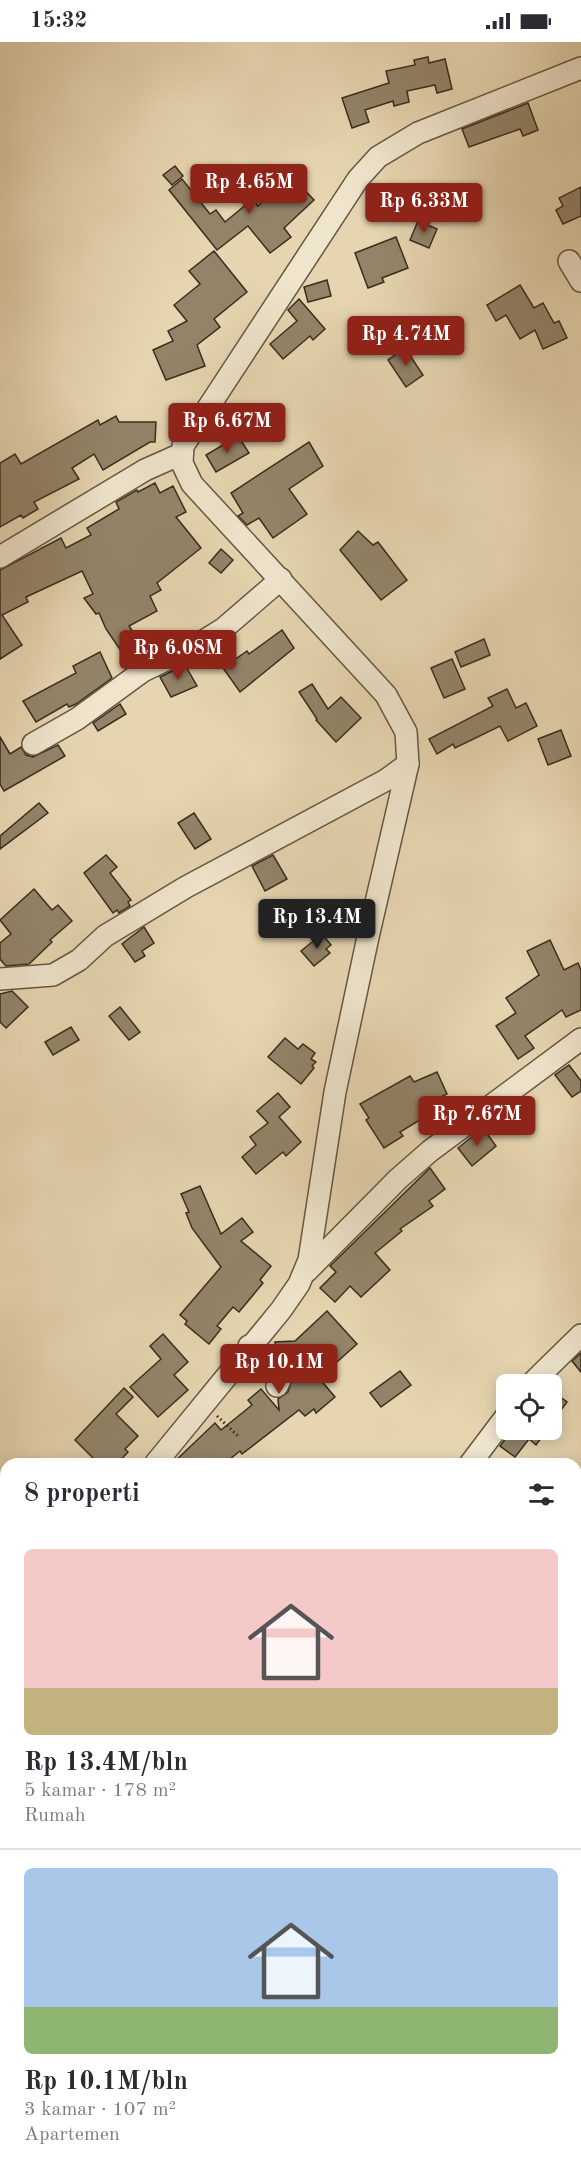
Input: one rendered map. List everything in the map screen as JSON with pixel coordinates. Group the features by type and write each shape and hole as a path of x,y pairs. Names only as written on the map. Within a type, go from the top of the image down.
{"street":[{"path":"304,1273 312,1247 340,1070 408,764 406,732 393,705 281,579 192,484 182,463 181,454 192,429 358,179 378,157 418,133 581,68"},
{"path":"569,261 581,281"},
{"path":"0,557 146,470 181,454"},
{"path":"33,744 77,719 143,671 199,644 223,629 281,579"},
{"path":"0,979 53,975 79,960 105,936 186,887 386,780 408,764"},
{"path":"160,1458 202,1403 281,1310 304,1273 383,1194 430,1151 581,1039"},
{"path":"541,1374 581,1335"},
{"path":"249,1346 281,1371 282,1376 277,1386"},
{"path":"475,1458 496,1430"}],"path":[{"path":"202,1403 238,1436"}],"building":[{"path":"428,57 429,63 445,59 452,89 437,93 435,85 407,91 409,102 394,106 393,101 365,110 369,122 352,128 342,98 389,83 386,71 415,65 414,60"},
{"path":"528,103 538,130 523,136 520,129 469,147 462,129"},
{"path":"175,166 183,176 172,185 163,175"},
{"path":"290,175 314,200 284,228 291,237 270,253 248,226 217,250 169,190 182,179 210,214 216,210 225,222 253,199 258,206"},
{"path":"581,187 581,216 563,224 556,210 563,206 559,198"},
{"path":"418,221 437,229 429,248 410,240"},
{"path":"396,237 408,268 382,278 384,282 368,288 355,253"},
{"path":"214,251 247,292 214,319 220,327 197,345 205,366 166,380 153,350 173,341 168,331 187,321 174,305 200,284 189,271"},
{"path":"327,280 331,296 308,302 304,287"},
{"path":"520,285 534,308 543,303 554,323 559,321 567,338 543,349 535,330 520,339 506,315 496,321 487,305"},
{"path":"299,299 325,329 313,340 310,336 283,359 270,344 297,321 288,310"},
{"path":"405,348 423,375 406,387 388,360"},
{"path":"116,416 119,422 156,422 155,442 150,442 103,470 94,454 72,468 79,479 34,502 38,509 23,518 21,515 0,527 0,463 15,454 21,464 98,420 100,425"},
{"path":"238,436 249,453 216,472 206,455"},
{"path":"309,442 323,466 289,489 307,514 273,538 259,518 247,525 238,516 243,513 231,493"},
{"path":"155,483 160,493 173,486 186,512 176,517 201,548 157,583 161,590 150,596 157,611 129,626 147,652 130,664 106,629 99,613 96,614 84,598 93,594 82,571 26,597 28,602 2,615 22,645 0,659 0,570 61,538 66,548 91,535 87,528 119,509 116,502"},
{"path":"358,531 373,545 378,542 407,580 381,600 340,550"},
{"path":"221,549 233,560 221,573 209,563"},
{"path":"282,630 294,648 240,692 223,668 247,651 249,654"},
{"path":"484,639 490,655 461,667 455,652"},
{"path":"100,652 112,678 76,704 69,707 67,704 36,722 23,701 76,673 73,666"},
{"path":"452,659 465,689 444,698 431,668"},
{"path":"185,665 197,686 171,697 160,677"},
{"path":"312,684 328,709 341,697 361,718 336,742 316,720 299,692"},
{"path":"507,689 516,708 526,703 537,726 508,741 500,726 455,748 453,744 437,754 429,739 493,706 488,698"},
{"path":"120,704 126,714 98,731 93,723"},
{"path":"561,730 571,756 548,765 538,739"},
{"path":"0,737 10,754 21,747 26,755 33,757 58,745 65,756 4,791 0,784"},
{"path":"39,803 48,813 0,849 0,836"},
{"path":"194,813 211,839 195,849 178,823"},
{"path":"106,855 117,867 110,873 131,900 128,902 130,906 119,913 117,910 113,913 84,873"},
{"path":"273,855 287,879 265,891 252,866"},
{"path":"34,889 52,910 58,905 72,921 50,940 52,942 29,964 6,966 0,959 0,943 11,934 0,920"},
{"path":"144,927 154,943 142,951 145,956 135,962 122,944"},
{"path":"322,934 331,945 326,949 330,953 314,966 301,951"},
{"path":"550,940 564,970 578,963 581,970 581,1010 566,1017 562,1010 525,1036 534,1048 518,1059 496,1026 516,1013 506,998 539,975 527,951"},
{"path":"12,991 28,1007 6,1028 0,1022 0,994"},
{"path":"120,1007 140,1032 129,1040 109,1016"},
{"path":"71,1027 79,1040 53,1055 45,1042"},
{"path":"285,1038 298,1049 303,1044 315,1053 311,1059 316,1062 312,1066 314,1068 301,1084 268,1057"},
{"path":"569,1065 581,1081 581,1091 572,1097 555,1075"},
{"path":"437,1072 447,1094 422,1106 428,1115 400,1132 403,1136 384,1148 366,1120 369,1118 360,1104 410,1076 414,1082"},
{"path":"278,1093 290,1107 279,1117 301,1142 286,1156 283,1152 256,1174 242,1157 256,1145 250,1137 268,1123 257,1111"},
{"path":"483,1128 496,1146 472,1166 458,1148"},
{"path":"430,1168 445,1189 429,1201 433,1206 400,1229 402,1231 375,1253 390,1270 361,1297 350,1286 335,1302 320,1288 336,1272 330,1266"},
{"path":"200,1186 221,1234 242,1218 253,1232 241,1241 271,1266 260,1280 263,1283 239,1312 233,1307 217,1326 221,1329 209,1344 185,1324 187,1321 180,1315 221,1267 192,1228 186,1213 189,1212 181,1194"},
{"path":"327,1311 357,1344 319,1378 335,1397 316,1413 314,1409 305,1416 299,1410 242,1454 240,1451 231,1458 178,1458 215,1423 221,1430 252,1405 248,1400 261,1389 279,1410 278,1399 288,1392 294,1373 307,1363 291,1364 276,1351 275,1342 295,1341"},
{"path":"163,1334 188,1362 174,1375 188,1390 158,1417 130,1387 161,1359 150,1346"},
{"path":"581,1353 581,1372 572,1361"},
{"path":"400,1371 411,1385 381,1407 370,1393"},
{"path":"124,1388 133,1397 116,1414 138,1436 125,1449 128,1452 122,1458 93,1458 75,1440"},
{"path":"562,1398 567,1402 562,1409"},
{"path":"504,1440 528,1440 515,1457 500,1446"},
{"path":"530,1440 540,1440 536,1445"}]}
